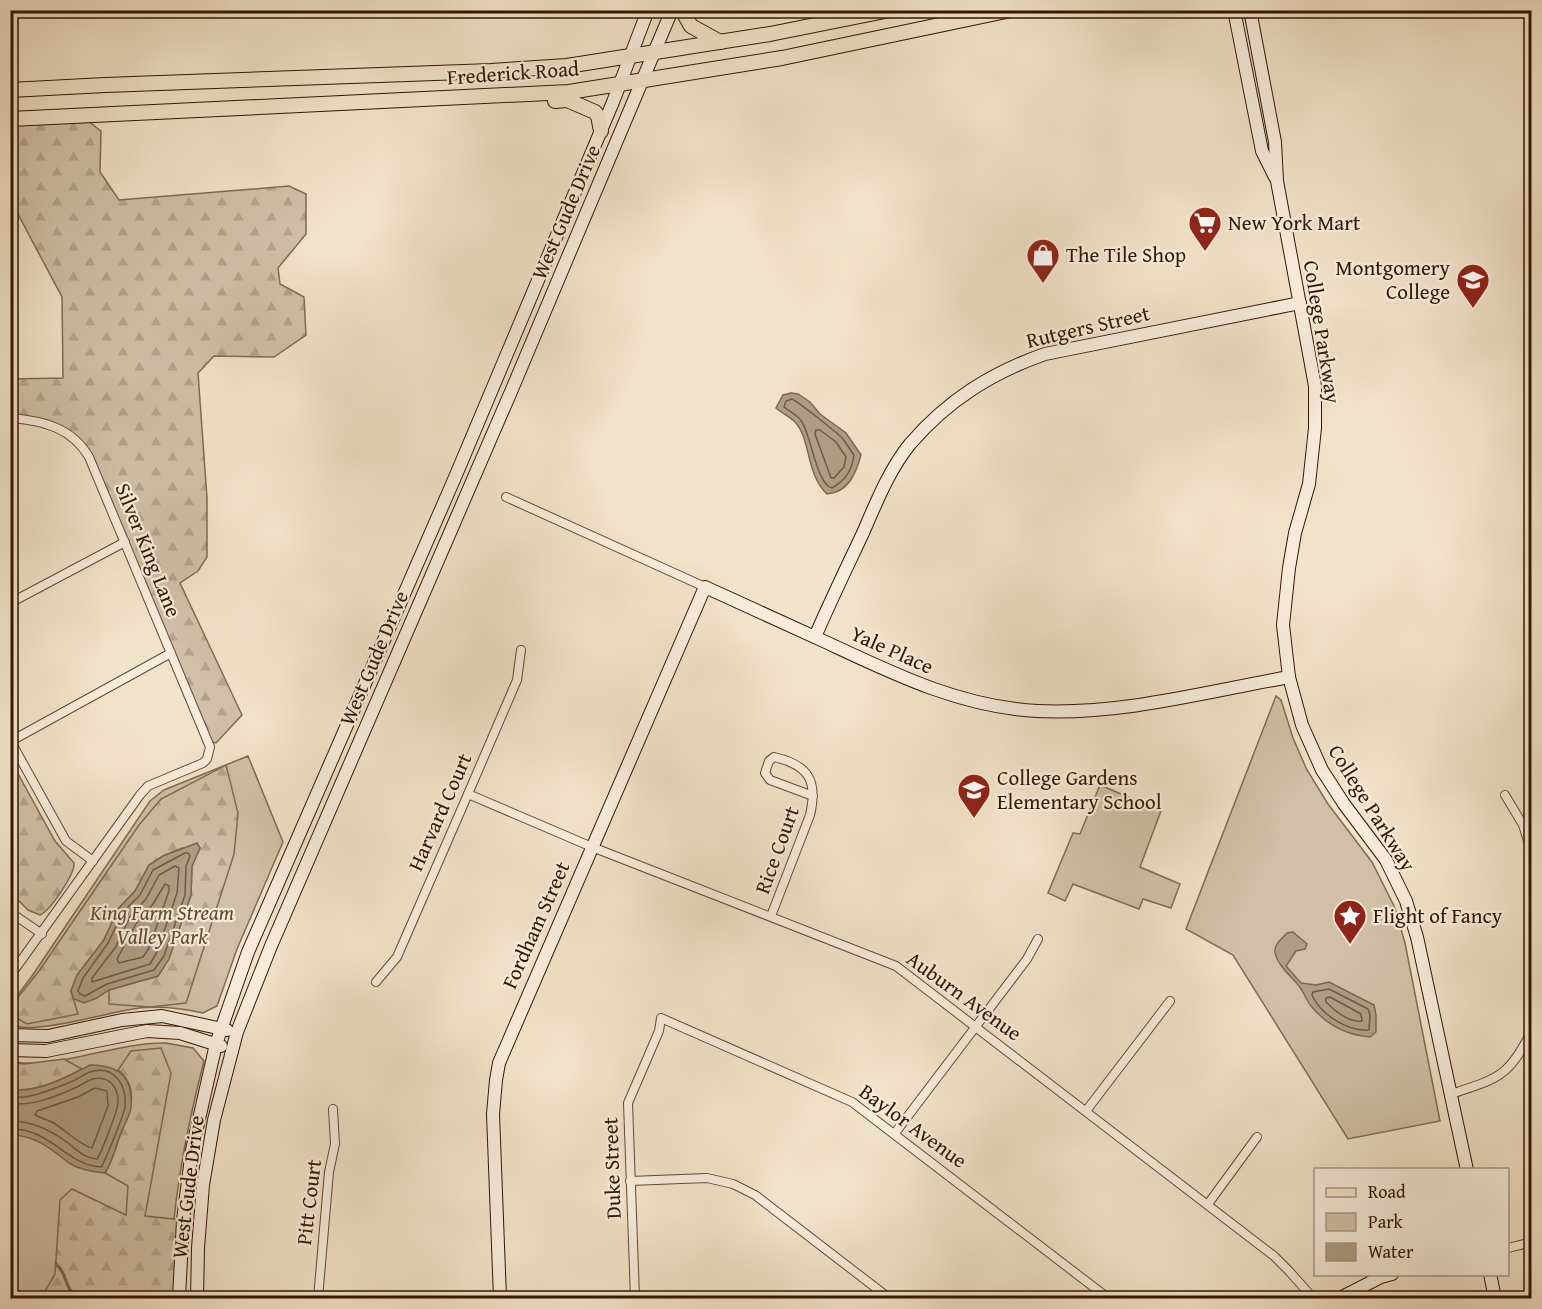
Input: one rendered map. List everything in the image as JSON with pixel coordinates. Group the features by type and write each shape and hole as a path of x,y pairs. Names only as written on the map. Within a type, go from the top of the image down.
{"main road":[{"path":"682,10 692,26 720,42"},
{"name":"Frederick Road","path":"10,90 567,66 720,42 890,10"},
{"name":"Frederick Road","path":"10,119 484,98 569,92 782,58 1011,10"},
{"path":"530,94 551,101 567,100 592,110 597,114 601,131"}],"street":[{"name":"West Gude Drive","path":"179,1299 183,1220 192,1150 220,1028 248,952 456,475 601,131 648,10"},
{"name":"West Gude Drive","path":"196,1299 203,1185 214,1120 237,1032 271,946 644,81 672,10"},
{"name":"College Parkway","path":"1234,10 1262,151 1277,181"},
{"name":"College Parkway","path":"1250,10 1275,142 1277,181 1315,387 1316,428 1309,484 1295,533 1283,625 1289,676 1302,725 1322,770 1386,860 1406,901 1417,937 1467,1168"},
{"name":"Rutgers Street","path":"815,637 877,501 897,464 910,445 948,406 968,390 1009,367 1045,354 1300,303"},
{"path":"10,374 13,438 10,454"},
{"name":"Silver King Lane","path":"12,418 47,423 73,437 83,447 96,471 208,741 210,752 203,763 148,786 93,861"},
{"name":"Yale Place","path":"506,497 904,678 944,693 985,704 1035,711 1082,711 1123,707 1289,676"},
{"path":"10,603 125,542"},
{"name":"Fordham Street","path":"500,1299 493,1114 500,1063 705,587"},
{"name":"Harvard Court","path":"376,982 397,957 517,680 521,650"},
{"path":"10,976 93,861 66,841 11,740 171,653"},
{"name":"Rice Court","path":"771,916 810,815 813,796 813,787 809,776 801,767 788,760 774,757 769,761 765,773 770,780 813,796"},
{"name":"Auburn Avenue","path":"468,794 592,847 896,966 1274,1256 1313,1299"},
{"path":"1505,795 1523,825 1532,853"},
{"path":"10,912 42,933"},
{"path":"895,1132 1026,959 1038,939"},
{"path":"1086,1111 1170,1001"},
{"path":"10,1035 40,1037 122,1020 162,1016 237,1032"},
{"name":"Duke Street","path":"635,1299 628,1103 659,1030 661,1018 672,1023"},
{"name":"Baylor Avenue","path":"672,1023 852,1102 895,1132 1108,1299"},
{"path":"1451,1094 1492,1080 1512,1065 1532,1030"},
{"path":"10,1050 30,1052 67,1047 147,1031 180,1033 233,1049"},
{"name":"Pitt Court","path":"318,1299 329,1172 335,1144 333,1109"},
{"path":"1208,1204 1257,1137"},
{"path":"630,1181 707,1178 733,1184 755,1195 890,1299"},
{"path":"1509,1248 1532,1242"},
{"path":"1340,1299 1387,1276"},
{"path":"1490,1276 1495,1299"}],"green space":[{"path":"10,121 88,121 101,131 100,172 119,200 289,186 306,194 306,234 278,268 280,284 304,297 306,335 274,357 214,356 198,373 207,498 207,557 198,571 180,583 242,715 216,743 208,741 89,457 60,429 12,418 11,379 63,378 62,297 11,201"},
{"path":"1276,696 1281,700 1293,738 1307,770 1328,804 1372,862 1395,908 1405,943 1440,1121 1348,1139 1233,955 1186,929"},
{"name":"King Farm Stream Valley Park","path":"248,756 283,842 237,949 217,1006 203,1013 147,1007 54,1025 23,1027 11,1025 11,1004 150,801 164,790"},
{"name":"King Farm Stream Valley Park","path":"11,761 55,841 74,863 71,875 61,892 50,907 40,915 28,910 11,893"},
{"path":"226,765 238,813 234,854 186,1003 150,1007 109,1004 109,990 158,976 168,960 191,895 192,866 200,848 182,848 149,865 135,891 118,909 104,940 77,975 71,991 78,1014 27,1024 11,1015 11,1006 39,971 139,825 161,799"},
{"path":"1100,785 1161,811 1140,867 1180,884 1171,908 1143,899 1139,909 1073,884 1065,901 1048,893 1073,833 1080,834"},
{"path":"166,1043 193,1048 204,1061 179,1179 172,1238 170,1298 11,1298 11,1062 50,1062 127,1047"},
{"path":"161,1048 171,1073 145,1216 183,1220 179,1298 41,1298 55,1274 60,1200 72,1189 126,1215 128,1186 105,1173 110,1165 131,1103 130,1086 118,1070 131,1051"},
{"path":"64,1059 82,1069 38,1087 11,1089 11,1062 24,1064"}],"water":[{"path":"798,394 810,402 820,414 846,433 861,455 854,475 841,490 827,494 820,486 800,429 793,420 776,408 783,395"},
{"path":"197,843 200,848 192,866 191,895 169,959 158,976 109,990 84,1003 74,999 71,991 77,975 104,940 118,909 135,891 149,865 163,856"},
{"path":"1293,932 1307,944 1305,949 1296,951 1286,966 1301,983 1316,985 1329,982 1374,1005 1376,1032 1370,1037 1337,1028 1323,1018 1281,966 1276,957 1276,946 1287,933"},
{"path":"90,1065 106,1066 119,1072 124,1076 130,1089 131,1110 105,1173 78,1167 35,1140 11,1135 11,1089 41,1087"}],"waterway":[{"path":"56,1264 63,1272 70,1290 79,1298"}],"place":[{"name":"New York Mart","path":"1205,252"},
{"name":"The Tile Shop","path":"1043,284"},
{"name":"Montgomery College","path":"1473,309"},
{"name":"College Gardens Elementary School","path":"974,819"},
{"name":"Flight of Fancy","path":"1350,945"}]}
